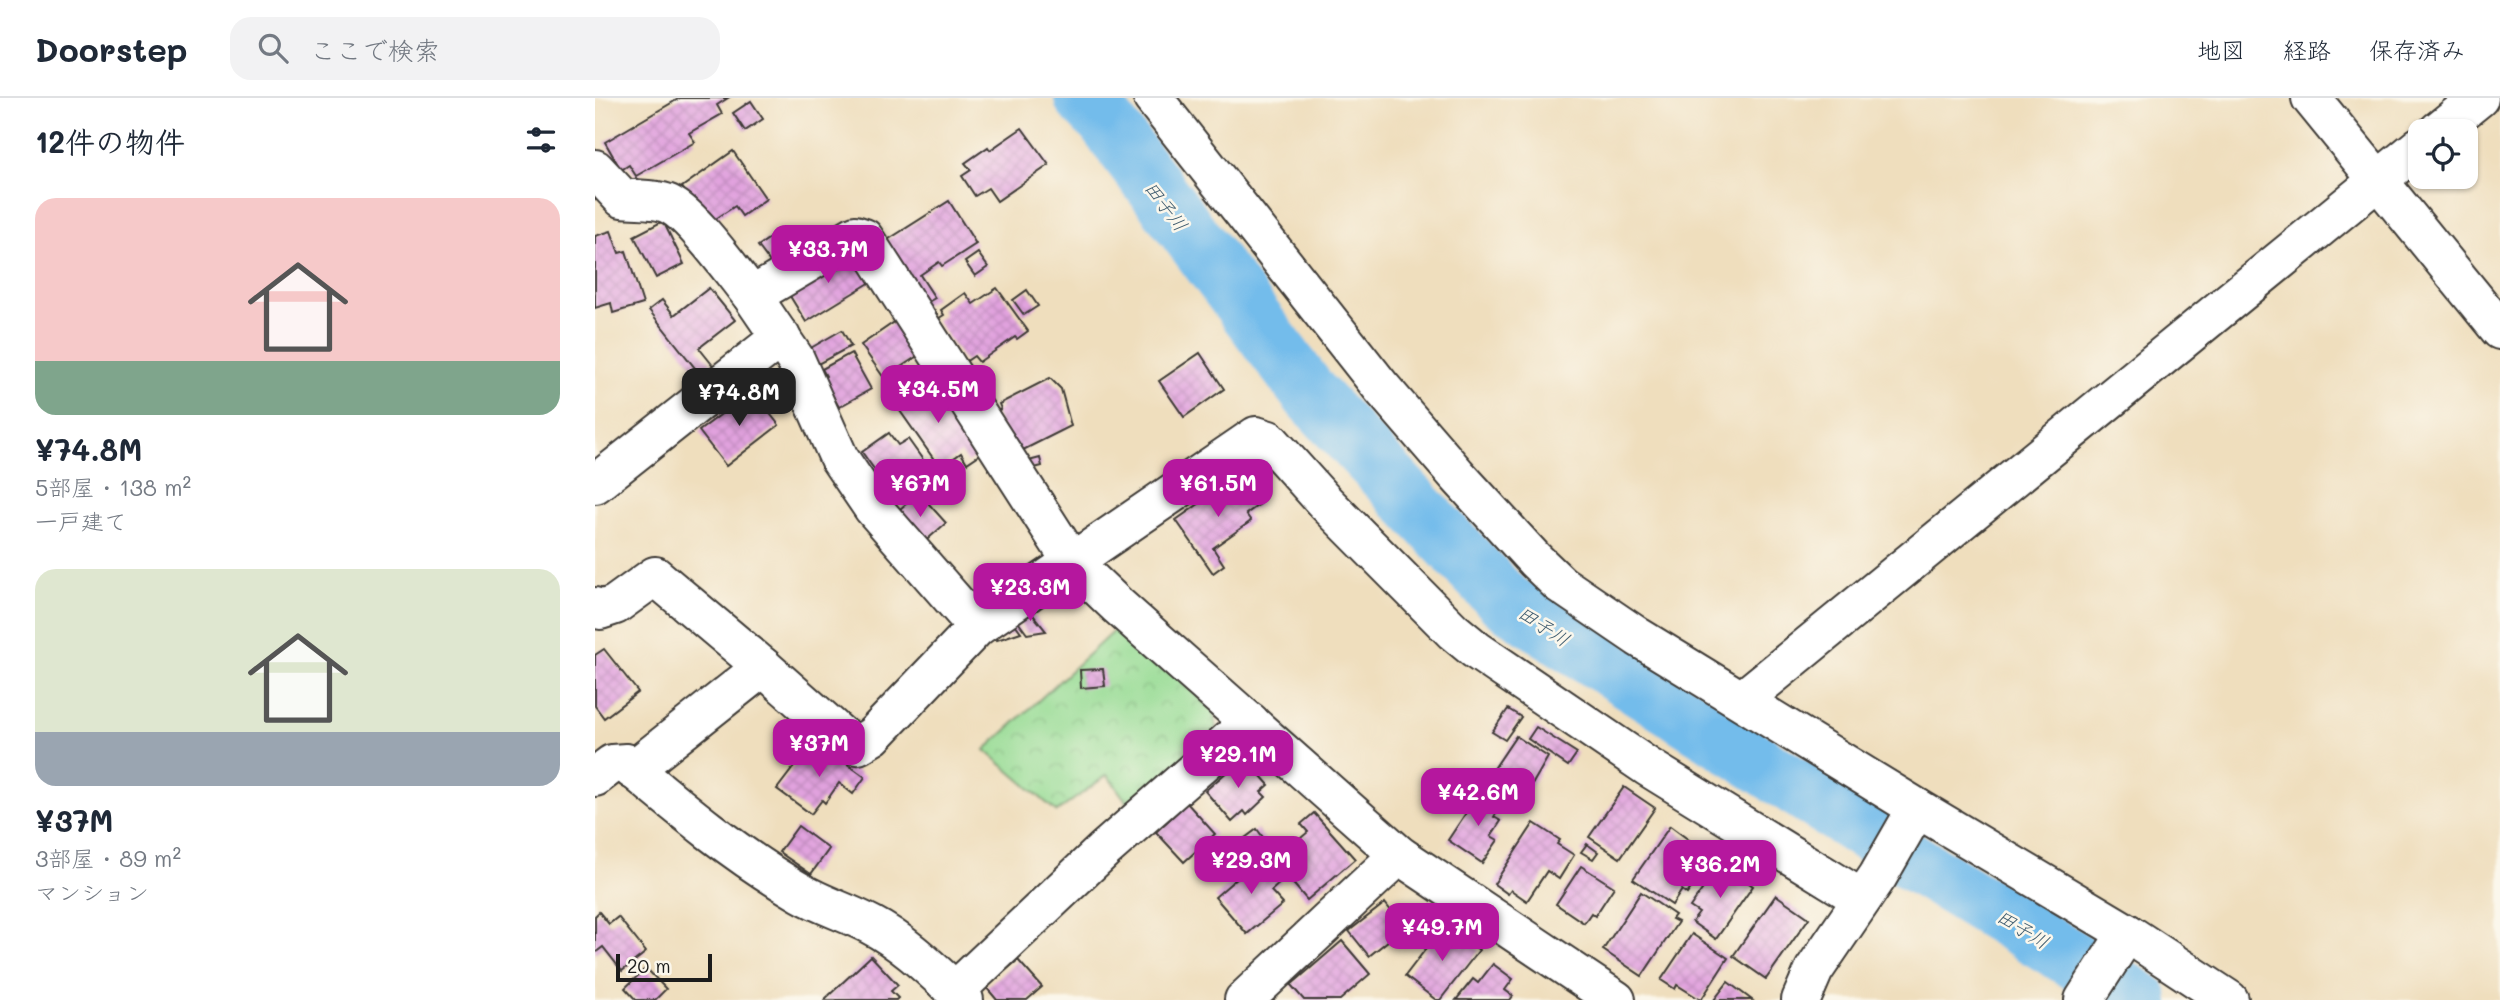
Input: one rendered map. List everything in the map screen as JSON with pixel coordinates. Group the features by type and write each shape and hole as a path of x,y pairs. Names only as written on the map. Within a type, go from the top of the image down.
{"street":[{"path":"1153,98 1381,387 1457,475 1560,584 1615,622 1742,700 1912,816 2121,941 2229,1000"},
{"path":"2311,98 2500,330"},
{"path":"2453,119 2479,98"},
{"path":"1742,700 2408,156"},
{"path":"595,169 622,198 666,203 680,212 706,239 752,296 795,359 839,458 873,508 977,627"},
{"path":"752,296 855,235 864,238 1072,562 1117,606 1399,855 1616,1000"},
{"path":"595,484 781,338"},
{"path":"595,607 600,610 615,605 655,576 841,736 858,745 873,736 977,627 1246,440 1256,436 1269,440 1323,500 1453,631 1476,650 1648,767 1870,887"},
{"path":"633,770 763,667"},
{"path":"595,776 612,764 626,763 661,795 728,845 799,892 871,925 895,941 960,996 1104,850 1250,722"},
{"path":"1801,1000 1814,970 1870,887 1912,816"},
{"path":"1253,997 1399,855"},
{"path":"2084,1000 2121,941"}],"green space":[{"path":"1121,624 1214,710 1216,729 1132,809 1107,775 1057,812 985,750"}],"building":[{"path":"680,98 728,98 717,105 722,114 689,133 695,142 636,176 629,165 621,170 605,142"},
{"path":"751,101 763,119 745,131 733,113"},
{"path":"1022,128 1049,165 997,201 988,188 975,196 962,176 971,170 965,163"},
{"path":"733,151 766,199 742,216 735,206 708,224 682,187"},
{"path":"949,201 976,244 942,266 939,262 920,275 935,298 918,308 878,246"},
{"path":"663,221 684,264 656,278 634,236"},
{"path":"611,231 619,253 626,251 643,304 613,313 611,303 595,308 595,236"},
{"path":"780,231 794,251 773,266 758,246"},
{"path":"851,249 871,282 806,322 785,288"},
{"path":"978,253 988,267 975,276 965,262"},
{"path":"709,288 735,320 699,348 715,368 703,378 649,310 662,300 674,315"},
{"path":"997,288 1028,331 979,362 974,356 965,362 936,320 944,315 941,310 965,293 973,304"},
{"path":"1027,290 1038,306 1024,315 1013,300"},
{"path":"896,321 919,355 884,378 861,345"},
{"path":"842,330 851,346 818,364 809,349"},
{"path":"851,353 871,389 839,407 823,378 826,376 822,369"},
{"path":"1200,353 1224,389 1184,417 1159,381"},
{"path":"929,377 982,453 967,463 961,453 940,468 898,408 912,399 908,392"},
{"path":"1050,378 1061,389 1071,426 1011,456 995,412 1001,409 999,404"},
{"path":"752,391 779,425 726,466 699,431"},
{"path":"889,433 898,445 908,439 933,474 896,500 862,452"},
{"path":"1040,458 1042,466 1027,470 1025,462"},
{"path":"1240,475 1260,504 1246,514 1251,521 1213,548 1224,565 1213,573 1176,520"},
{"path":"919,493 946,523 921,545 894,514"},
{"path":"1029,610 1046,631 1027,634 1016,619"},
{"path":"1013,621 1021,632 997,640 993,634"},
{"path":"604,649 638,692 604,718 595,706 595,655"},
{"path":"1103,669 1105,686 1081,688 1080,670"},
{"path":"1508,709 1521,717 1505,740 1492,732"},
{"path":"1536,727 1577,753 1568,766 1528,739"},
{"path":"1516,736 1548,757 1529,790 1526,788 1516,802 1485,782"},
{"path":"824,747 865,777 853,794 839,783 825,803 822,800 811,814 777,789 806,751 815,758"},
{"path":"1244,757 1269,785 1261,792 1266,797 1247,815 1244,811 1232,822 1205,791"},
{"path":"1624,787 1655,808 1620,858 1589,837"},
{"path":"1480,792 1501,806 1494,817 1501,821 1491,836 1498,840 1482,863 1448,840"},
{"path":"1187,803 1215,834 1184,862 1156,832"},
{"path":"1314,813 1355,859 1307,900 1274,861 1308,832 1301,824"},
{"path":"1534,823 1560,840 1557,844 1574,855 1559,879 1547,871 1527,901 1511,890 1508,894 1494,884"},
{"path":"798,826 829,849 811,874 779,852"},
{"path":"1670,826 1704,851 1695,865 1703,871 1687,894 1682,890 1672,905 1633,879"},
{"path":"1257,829 1265,840 1252,849 1245,838"},
{"path":"1587,844 1598,852 1593,859 1581,852"},
{"path":"1260,858 1281,882 1271,891 1283,904 1247,934 1215,897"},
{"path":"1721,863 1753,886 1716,939 1692,922 1699,913 1690,907"},
{"path":"1581,866 1614,887 1595,916 1591,913 1584,923 1556,904"},
{"path":"1641,892 1675,915 1672,919 1678,922 1642,976 1603,950"},
{"path":"1776,895 1809,918 1766,979 1733,956"},
{"path":"1385,903 1404,928 1369,956 1349,931"},
{"path":"599,912 609,924 618,917 646,952 622,971 603,947 595,953 595,916"},
{"path":"1445,924 1479,950 1440,1000 1436,1000 1405,976"},
{"path":"1692,934 1728,958 1701,1000 1677,985 1675,989 1661,980"},
{"path":"1342,941 1370,974 1340,1000 1304,1000 1291,985"},
{"path":"871,956 898,985 891,991 898,998 896,1000 824,1000"},
{"path":"1018,960 1042,987 1027,1000 997,1000 986,987"},
{"path":"1493,964 1513,979 1505,990 1513,996 1510,1000 1456,1000 1473,979 1478,983"},
{"path":"646,968 666,989 655,1000 636,1000 625,988"},
{"path":"1728,982 1752,1000 1714,1000"}],"waterway":[{"name":"田子川","path":"1083,98 1105,121 1312,397 1505,601 1919,866 2140,1000"}]}
